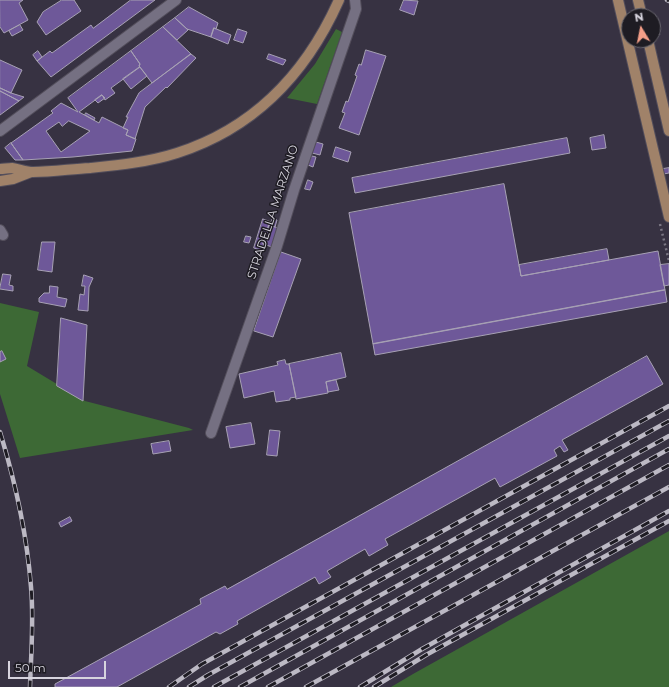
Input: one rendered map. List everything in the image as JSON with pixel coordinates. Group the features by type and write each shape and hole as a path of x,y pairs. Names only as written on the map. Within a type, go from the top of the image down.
{"main road":[{"path":"0,169 11,168 31,172 123,165 176,153 195,146 226,131 252,115 274,97 298,70 314,47 339,0"},
{"path":"618,0 669,217"},
{"path":"650,48 669,131"},
{"path":"0,181 13,179 31,172"}],"street":[{"path":"0,131 176,0"},
{"name":"STRADELLA MARZANO","path":"211,433 277,246 294,190 356,9 355,0"}],"green space":[{"path":"336,29 342,32 317,104 287,98 315,64"},
{"path":"0,303 39,312 27,366 85,401 193,430 20,458 0,394"},
{"path":"669,531 669,687 391,687 413,674"}],"building":[{"path":"0,0 23,0 19,3 28,20 4,33 0,27"},
{"path":"62,0 74,0 81,11 46,35 37,22 43,12"},
{"path":"131,0 155,0 51,77 37,61 50,51 52,53 91,25 93,28"},
{"path":"404,0 418,1 414,15 400,10"},
{"path":"189,7 218,23 216,29 214,28 211,37 187,29 175,18"},
{"path":"175,18 188,30 177,40 163,27"},
{"path":"20,25 23,30 12,36 9,31"},
{"path":"163,27 191,54 152,83 139,66 140,64 131,51"},
{"path":"214,28 231,35 228,44 211,37"},
{"path":"238,29 247,32 243,43 234,40"},
{"path":"366,50 386,56 359,135 339,128 345,113 342,112 346,101 348,102 357,76 355,75 359,64 361,65"},
{"path":"38,51 42,57 37,61 33,55"},
{"path":"131,51 140,64 140,67 111,88 115,93 105,100 102,95 79,112 99,123 102,117 128,130 126,135 136,139 132,151 23,160 11,143 53,113 51,111 61,103 78,112 68,98","holes":["69,121 90,131 61,152 46,131 59,122 62,126"]},
{"path":"191,54 196,58 167,88 166,87 145,107 135,139 126,135 128,130 123,128 128,117 126,117 139,93"},
{"path":"269,54 286,60 283,65 267,59"},
{"path":"0,60 22,70 11,93 0,88"},
{"path":"140,67 147,76 131,89 123,79"},
{"path":"0,88 24,97 19,101 0,91"},
{"path":"0,91 19,101 0,115"},
{"path":"102,95 105,98 98,103 95,100"},
{"path":"86,113 95,118 94,120 85,115"},
{"path":"604,135 606,148 592,150 590,138"},
{"path":"567,138 570,153 355,193 352,178"},
{"path":"316,142 323,144 320,155 312,153"},
{"path":"11,143 23,160 15,160 5,148"},
{"path":"336,147 351,152 348,162 333,157"},
{"path":"312,156 316,157 313,167 308,165"},
{"path":"669,168 669,173 658,175 657,170"},
{"path":"308,180 313,182 310,190 305,189"},
{"path":"504,184 521,276 658,251 665,290 373,344 349,213"},
{"path":"263,219 271,222 272,219 277,220 275,227 269,225 262,251 254,248"},
{"path":"269,225 278,228 272,247 263,244"},
{"path":"246,236 251,237 249,243 244,242"},
{"path":"42,242 55,242 52,272 38,270"},
{"path":"607,249 609,260 521,276 519,265"},
{"path":"281,252 301,259 273,337 254,331"},
{"path":"669,264 669,285 664,286 660,265"},
{"path":"3,274 11,275 9,285 13,286 13,291 0,289"},
{"path":"84,275 93,278 89,287 88,311 78,310 80,294 84,295 85,286 82,286"},
{"path":"50,286 58,287 57,297 67,299 65,307 39,302 39,298 44,293 49,293"},
{"path":"665,290 667,302 375,355 373,344"},
{"path":"61,318 87,325 83,401 57,386"},
{"path":"2,351 6,359 0,362 0,352"},
{"path":"341,353 346,377 326,382 328,393 296,399 289,364"},
{"path":"647,356 663,384 562,440 568,450 564,452 560,446 554,450 557,456 500,487 495,478 385,539 388,545 369,556 365,549 327,571 331,577 319,584 315,577 237,621 238,624 220,634 216,632 117,687 55,687 55,684 201,604 200,599 225,586 227,589"},
{"path":"285,360 286,364 289,364 296,397 290,398 290,400 276,402 274,391 244,398 239,374 278,365 277,362"},
{"path":"336,380 339,390 328,392 326,382"},
{"path":"251,423 255,444 230,448 226,427"},
{"path":"270,430 280,431 277,456 267,455"},
{"path":"169,441 171,451 153,454 151,444"},
{"path":"70,517 72,521 61,527 59,523"}],"railway":[{"path":"169,687 202,664 669,406"},
{"path":"189,687 208,675 669,421"},
{"path":"0,432 11,470 27,548 32,612 30,687"},
{"path":"214,687 669,436"},
{"path":"240,687 669,449"},
{"path":"268,687 669,465"},
{"path":"306,687 669,487"},
{"path":"360,687 422,649 669,511"},
{"path":"374,687 426,655 669,521"}]}
